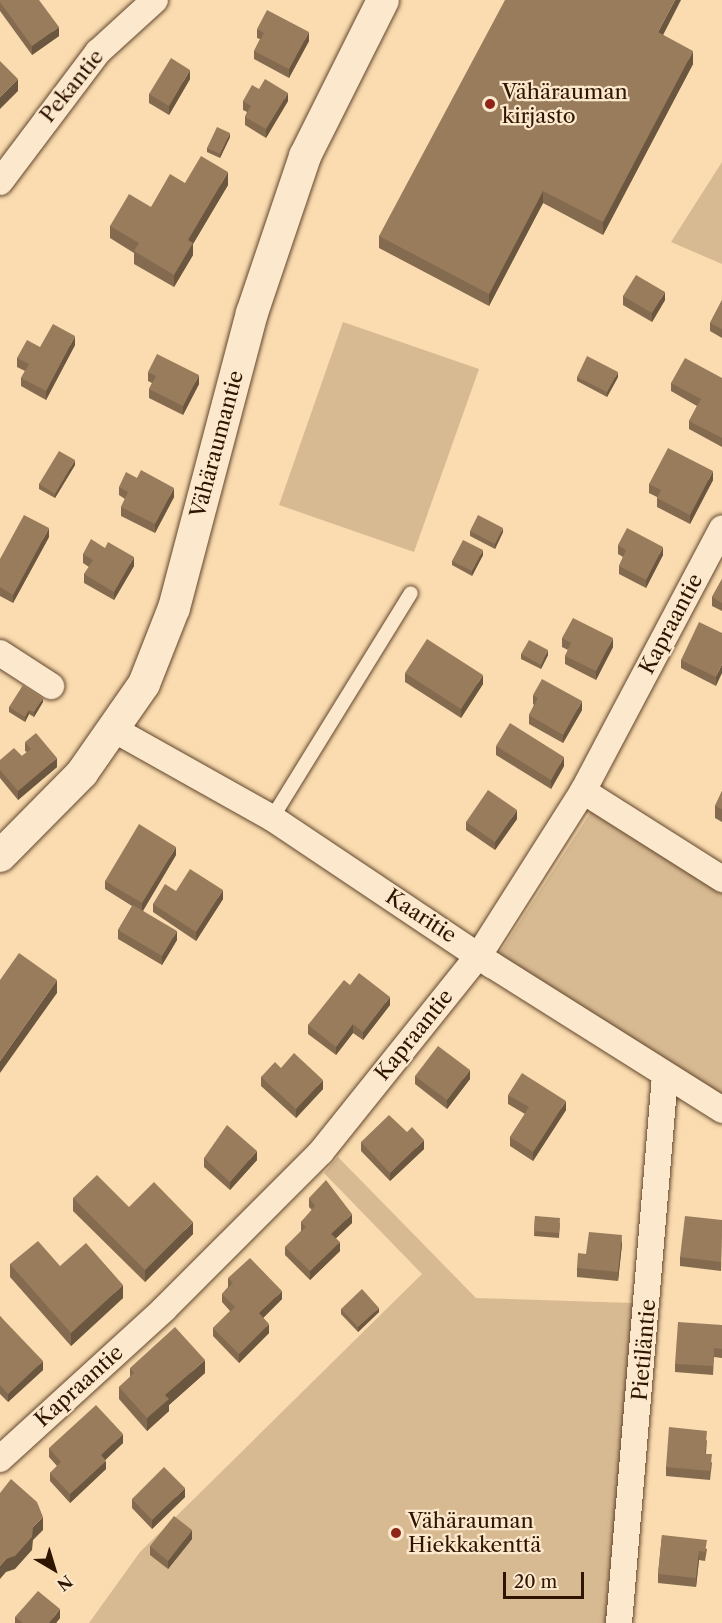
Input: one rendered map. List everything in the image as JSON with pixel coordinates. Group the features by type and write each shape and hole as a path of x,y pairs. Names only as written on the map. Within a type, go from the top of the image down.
{"street":[{"name":"Pekantie","path":"0,182 98,52 155,0"},
{"name":"Vähäraumantie","path":"0,856 82,773 115,730 144,684 174,608 252,313 305,156 383,0"},
{"name":"Kapraantie","path":"0,1459 164,1309 321,1152 479,955 583,791 722,529"},
{"path":"0,653 51,686"},
{"name":"Kaaritie","path":"115,730 272,818 665,1076 722,1110"},
{"path":"583,791 722,879"},
{"name":"Pietiläntie","path":"619,1623 665,1076"}],"lane":[{"path":"272,818 411,593"}],"shaded area":[{"path":"722,162 722,264 671,242"},
{"path":"343,322 479,369 414,552 279,505"},
{"path":"598,801 722,879 722,1106 492,965"},
{"path":"338,1157 476,1298 633,1303 611,1623 89,1623 140,1552 422,1274 324,1173"}],"building":[{"path":"0,0 39,0 59,27 32,46"},
{"path":"505,0 675,0 658,32 693,51 603,222 543,191 489,294 379,236"},
{"path":"267,10 309,32 289,69 254,51 264,33 257,29"},
{"path":"171,58 190,70 169,106 149,94"},
{"path":"0,61 18,79 0,97"},
{"path":"265,79 288,93 266,129 245,117 251,106 243,101 252,85 259,89"},
{"path":"217,127 230,133 220,154 207,148"},
{"path":"201,156 228,172 188,240 193,243 174,275 134,251 139,243 110,226 129,194 151,207 170,174 185,183"},
{"path":"636,275 665,292 652,313 623,296"},
{"path":"722,300 722,329 710,323"},
{"path":"53,324 75,336 46,391 21,378 29,364 17,358 27,340 40,347"},
{"path":"157,354 199,375 183,406 149,389 156,376 148,372"},
{"path":"587,356 618,372 607,392 577,377"},
{"path":"685,358 722,378 722,438 689,421 701,399 671,383"},
{"path":"668,448 713,471 690,515 657,498 661,490 649,484"},
{"path":"59,451 75,460 55,494 39,484"},
{"path":"141,470 174,488 155,524 121,507 128,492 119,487 126,472 137,478"},
{"path":"24,515 49,528 13,595 0,587 0,559"},
{"path":"478,515 503,528 495,544 470,531"},
{"path":"627,528 663,547 646,580 619,566 626,550 618,545"},
{"path":"91,539 105,548 108,542 134,557 114,592 84,574 93,560 83,554"},
{"path":"463,540 483,550 472,571 452,561"},
{"path":"722,579 722,603 712,597"},
{"path":"573,618 613,638 596,671 565,656 571,643 562,638"},
{"path":"699,622 722,633 722,664 716,677 681,660"},
{"path":"427,639 483,675 461,709 405,673"},
{"path":"529,640 548,650 541,665 521,654"},
{"path":"542,679 582,701 563,735 529,715 538,698 533,695"},
{"path":"23,685 43,698 34,712 29,710 25,717 9,707"},
{"path":"510,723 564,757 551,780 496,746"},
{"path":"36,733 57,758 18,791 0,770 0,760 14,748 22,756 31,749 25,742"},
{"path":"488,790 517,810 495,842 466,822"},
{"path":"722,791 722,809 715,806"},
{"path":"139,824 176,847 142,903 105,881"},
{"path":"190,869 223,890 196,932 153,904 165,884 176,891"},
{"path":"133,905 177,931 162,956 118,930"},
{"path":"19,953 57,980 0,1061 0,980"},
{"path":"359,973 390,997 363,1032 353,1024 336,1047 308,1025 344,980 350,985"},
{"path":"438,1046 470,1070 447,1100 415,1076"},
{"path":"294,1053 323,1080 296,1109 261,1077 275,1062 281,1068"},
{"path":"522,1073 566,1101 533,1152 510,1137 529,1107 508,1095"},
{"path":"389,1115 407,1132 412,1127 424,1140 390,1173 361,1142"},
{"path":"227,1125 257,1151 230,1182 204,1158"},
{"path":"97,1175 129,1207 154,1182 193,1222 145,1270 73,1198"},
{"path":"326,1180 352,1214 331,1234 340,1242 310,1271 285,1247 306,1227 301,1222 315,1206 309,1198"},
{"path":"535,1216 560,1218 559,1233 534,1231"},
{"path":"685,1216 722,1220 721,1262 680,1257"},
{"path":"589,1232 622,1235 618,1272 577,1268 578,1253 586,1254"},
{"path":"38,1241 60,1266 86,1243 123,1285 71,1333 10,1264"},
{"path":"250,1258 282,1291 259,1313 269,1324 239,1354 213,1328 235,1307 222,1294 233,1283 228,1278"},
{"path":"362,1289 379,1308 358,1327 341,1309"},
{"path":"0,1316 43,1361 8,1394 0,1385"},
{"path":"678,1322 722,1325 722,1349 714,1348 713,1366 675,1364"},
{"path":"175,1327 205,1360 165,1395 169,1399 147,1418 119,1387 134,1373 130,1368"},
{"path":"96,1405 123,1434 101,1455 106,1461 70,1494 50,1473 61,1462 49,1448"},
{"path":"669,1427 707,1431 705,1454 712,1454 710,1471 666,1467"},
{"path":"164,1467 185,1488 152,1520 132,1499"},
{"path":"11,1479 37,1502 43,1517 33,1527 32,1537 15,1556 6,1559 0,1566 0,1493"},
{"path":"174,1516 192,1530 168,1561 150,1546"},
{"path":"662,1535 707,1540 705,1552 699,1551 696,1578 658,1574"},
{"path":"38,1591 60,1609 49,1623 23,1623 15,1617"}],"place":[{"name":"Vähärauman kirjasto","path":"490,104"},
{"name":"Vähärauman Hiekkakenttä","path":"396,1533"}]}
